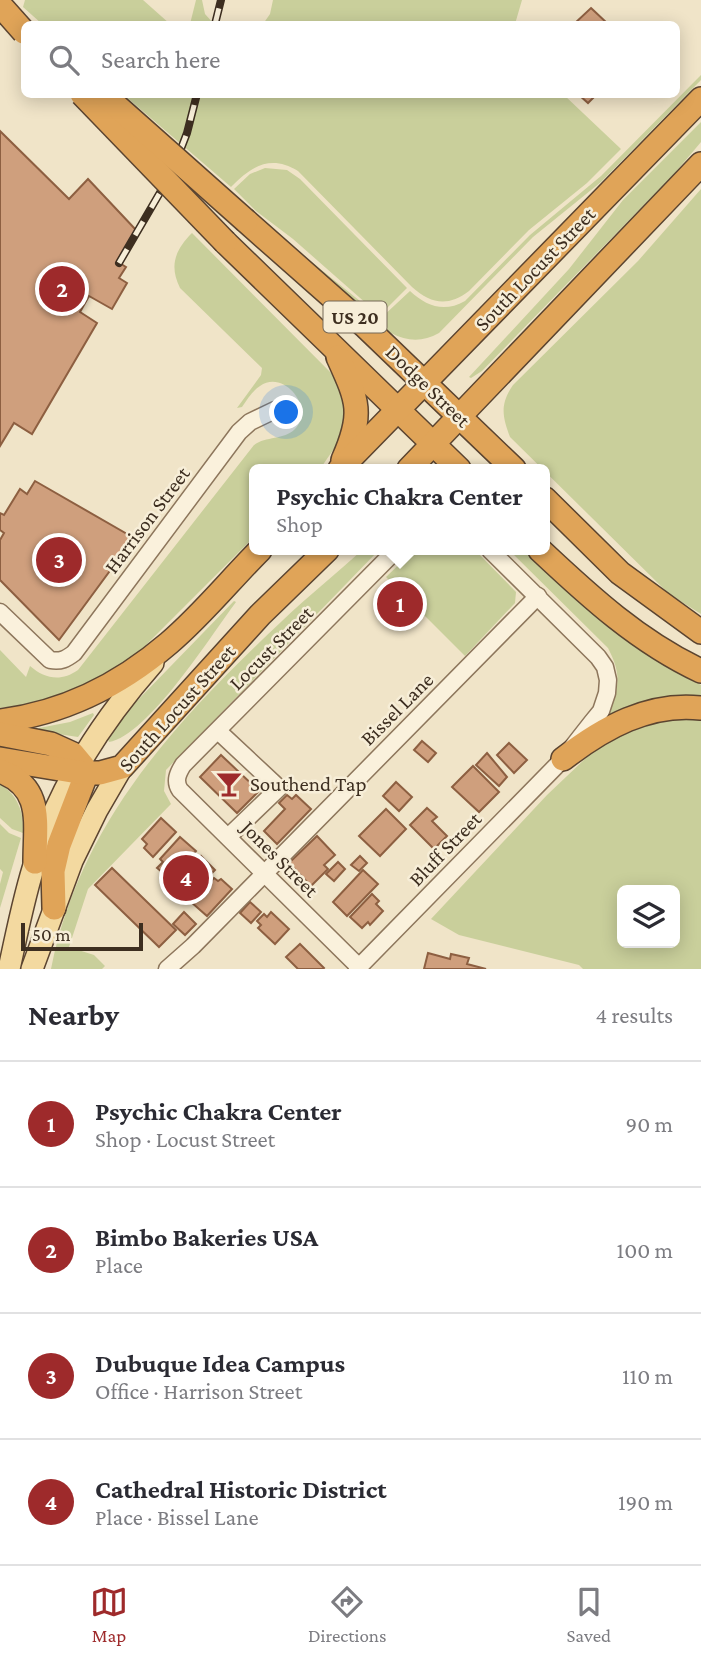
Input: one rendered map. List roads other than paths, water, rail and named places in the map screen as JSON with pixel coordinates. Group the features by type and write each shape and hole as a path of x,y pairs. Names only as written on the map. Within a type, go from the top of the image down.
{"highway":[{"path":"1,3 21,22"},
{"path":"1,3 21,28"},
{"name":"Dodge Street","path":"86,98 225,242 454,464"},
{"name":"Dodge Street","path":"108,98 366,327 509,464"},
{"name":"South Locust Street","path":"344,464 701,99"},
{"path":"414,464 701,164"},
{"path":"334,348 358,406 356,427 341,464"},
{"path":"550,504 620,573 701,632"},
{"name":"South Locust Street","path":"170,642 255,555"},
{"name":"South Locust Street","path":"122,766 260,615 322,555"},
{"path":"545,555 622,623 701,671"},
{"path":"0,721 27,718 64,708 95,694 170,642"},
{"path":"563,759 588,739 623,720 650,712 701,708"},
{"path":"0,734 51,744 73,754 84,780 59,845 53,872 54,908"},
{"path":"0,759 100,773 122,766"},
{"path":"0,771 19,780 30,794 36,811 35,862"}],"main road":[{"name":"South Locust Street","path":"9,969 35,862 54,810 113,711 170,642"},
{"name":"South Locust Street","path":"32,969 72,862 122,766"},
{"path":"42,969 47,931"}],"street":[{"path":"0,11 1,3"},
{"name":"Harrison Street","path":"0,612 50,660 58,662 74,653 239,432 250,422 275,410"},
{"name":"Locust Street","path":"177,778 183,765 391,555"},
{"path":"495,555 605,667 608,680 605,703 563,759"},
{"name":"Bissel Lane","path":"167,969 538,596"},
{"path":"218,731 279,788 228,837"},
{"name":"Bluff Street","path":"358,968 563,759"},
{"name":"Jones Street","path":"177,778 180,790 358,968"}],"railway":[{"path":"216,21 221,0"},
{"path":"119,263 172,172 187,133 196,98"}],"place":[{"name":"Bimbo Bakeries USA","path":"62,289"},
{"name":"Dubuque Idea Campus","path":"59,560"},
{"name":"Psychic Chakra Center","path":"400,604"},
{"name":"Southend Tap","path":"229,784"},
{"name":"Cathedral Historic District","path":"186,878"}]}
